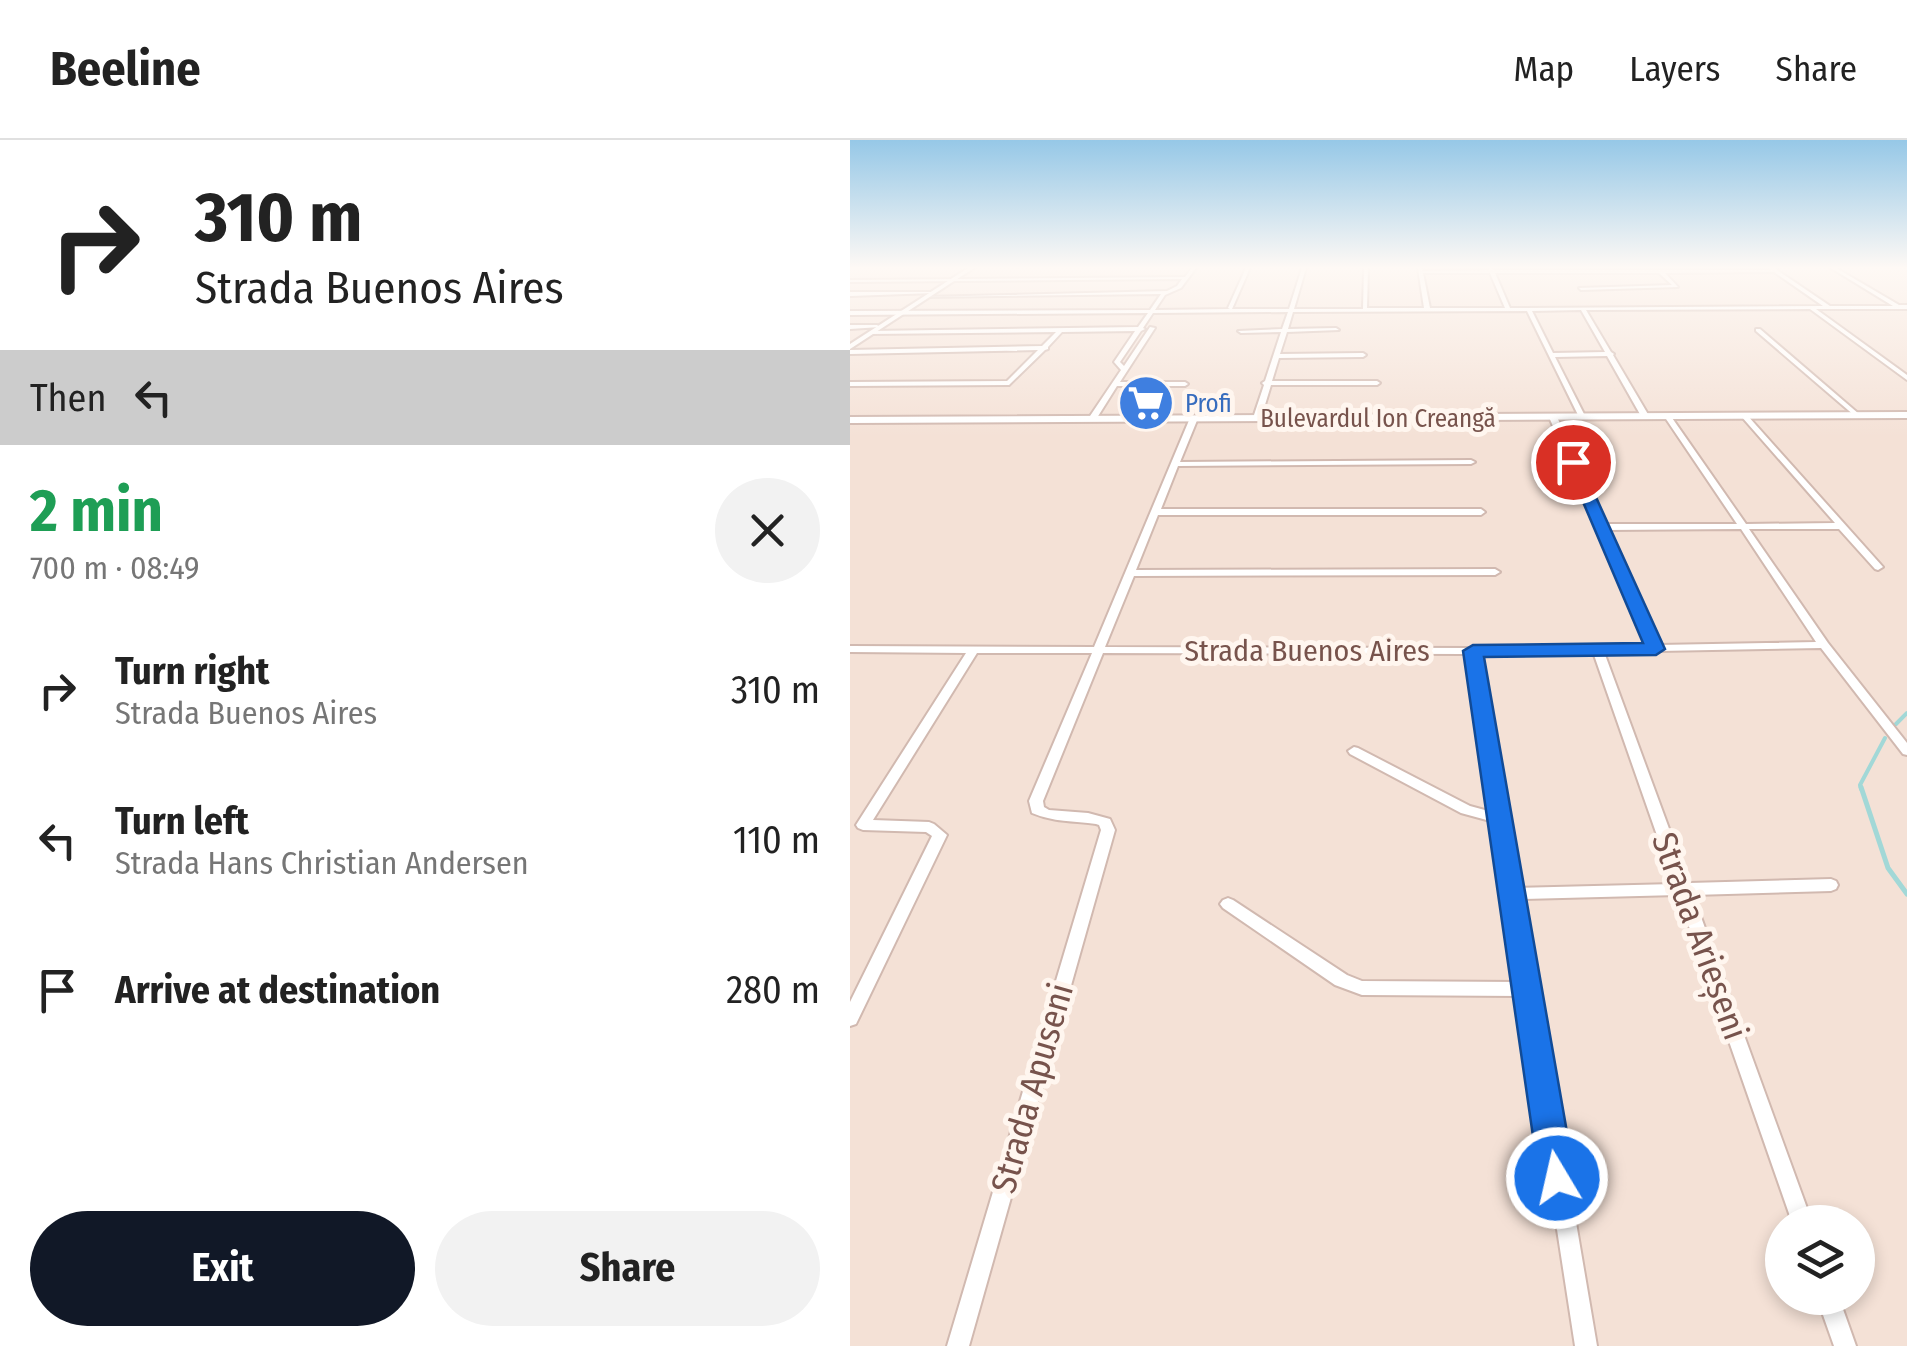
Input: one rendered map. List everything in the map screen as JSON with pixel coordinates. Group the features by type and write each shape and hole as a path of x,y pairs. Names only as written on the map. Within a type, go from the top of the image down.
{"street":[{"path":"850,349 885,324"},
{"path":"1092,419 1125,371 1147,324"},
{"path":"871,333 1144,330 1149,324"},
{"path":"1257,418 1285,324"},
{"path":"1536,324 1581,416"},
{"path":"1592,324 1645,416"},
{"path":"1834,324 1907,378"},
{"path":"850,327 881,327"},
{"path":"850,384 1008,383 1061,330"},
{"path":"1241,330 1336,330"},
{"path":"1758,330 1856,416"},
{"path":"850,349 1046,348"},
{"path":"1551,354 1611,354"},
{"path":"1275,356 1363,355"},
{"path":"1266,383 1377,383"},
{"path":"1116,384 1185,384"},
{"name":"Bulevardul Ion Creangă","path":"850,420 1907,415"},
{"path":"1554,416 1656,649"},
{"path":"1668,416 1824,645 1907,751"},
{"path":"1744,416 1878,567"},
{"path":"1100,651 1194,418"},
{"path":"1174,464 1471,462"},
{"path":"1154,512 1480,512"},
{"path":"1601,527 1842,526"},
{"path":"1131,573 1495,572"},
{"name":"Strada Buenos Aires","path":"850,649 1473,651 1824,645"},
{"path":"850,1019 940,834 929,826 863,825 972,650"},
{"name":"Strada Arieșeni","path":"1598,650 1796,1205"},
{"name":"Strada Apuseni","path":"958,1346 1108,830 1105,822 1096,818 1046,815 1037,810 1036,801 1100,651"},
{"path":"1473,651 1586,1346"},
{"path":"1354,751 1466,810 1500,820"},
{"path":"1513,894 1832,885"},
{"path":"1228,904 1342,980 1362,988 1529,989"},
{"path":"1834,1315 1845,1346"}],"shaded area":[{"path":"850,324 1907,324 1907,1346 850,1346"}],"waterway":[{"path":"1896,724 1907,713"},
{"path":"1861,789 1885,738"},
{"path":"1861,787 1888,868 1907,894"}],"place":[{"name":"Profi","path":"1146,403"}],"route":[{"path":"1557,1178 1473,651 1656,649 1573,462"}]}
